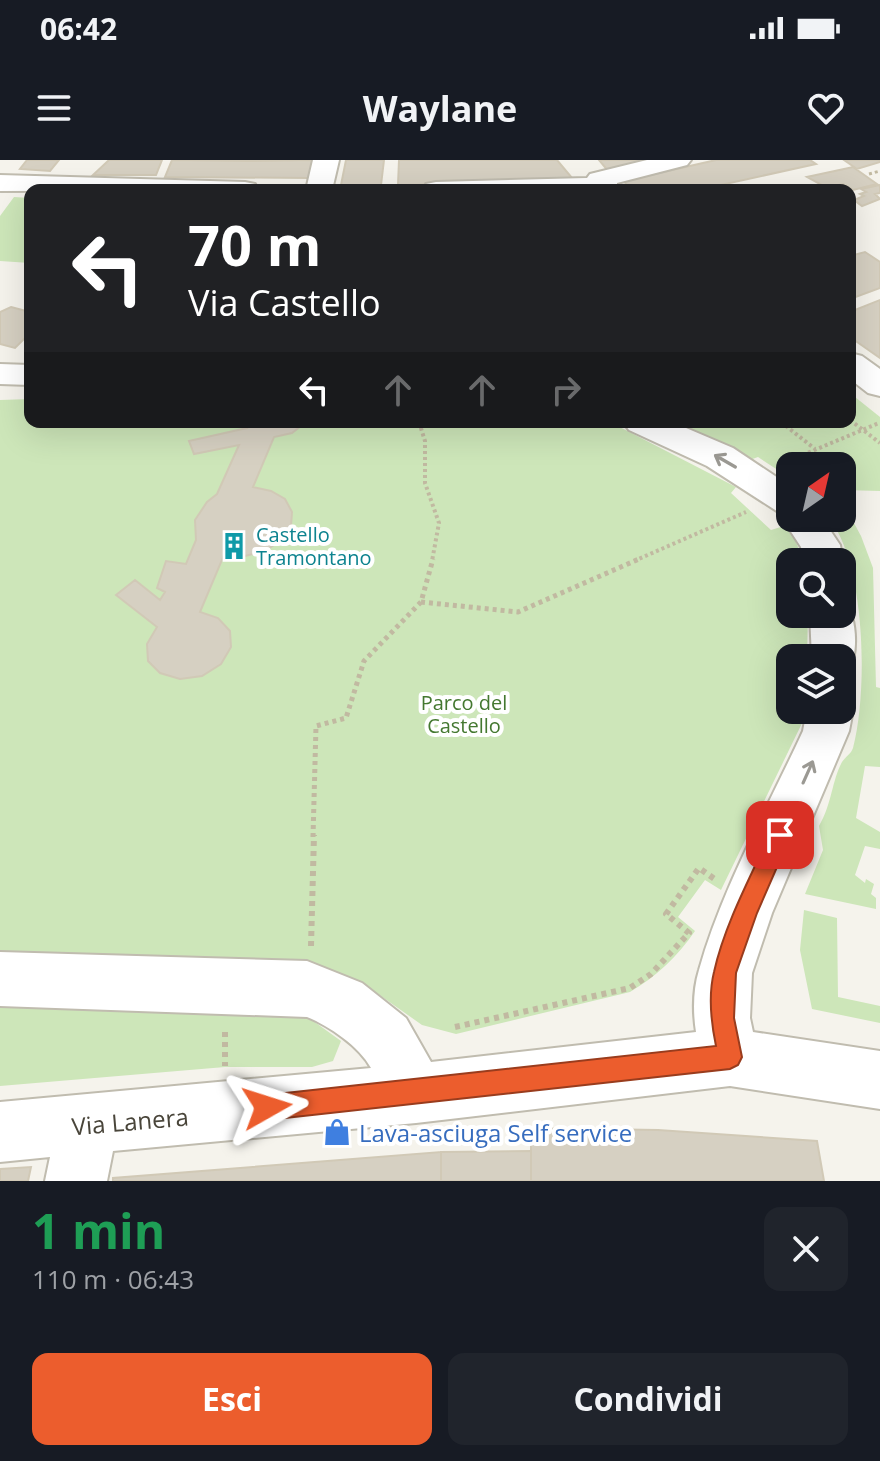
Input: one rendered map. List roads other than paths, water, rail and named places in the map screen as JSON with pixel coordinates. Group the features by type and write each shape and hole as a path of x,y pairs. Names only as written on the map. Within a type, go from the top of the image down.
{"street":[{"path":"67,184 90,160"},
{"path":"320,184 326,160"},
{"path":"581,160 605,184"},
{"path":"609,184 678,160"},
{"path":"0,183 24,184"},
{"path":"856,367 880,385"},
{"path":"0,374 24,375"},
{"path":"655,428 720,457 776,495"},
{"path":"730,1057 722,1018 725,973 746,913 827,724"},
{"path":"0,979 307,989 342,1003 386,1038 416,1093"},
{"name":"Via Lanera","path":"0,1132 82,1153 416,1093 730,1057 880,1080"}],"place":[{"name":"Castello Tramontano","path":"234,546"},
{"name":"Lava-asciuga Self service","path":"337,1132"}],"park label":[{"name":"Parco del Castello","path":"464,714"}]}
